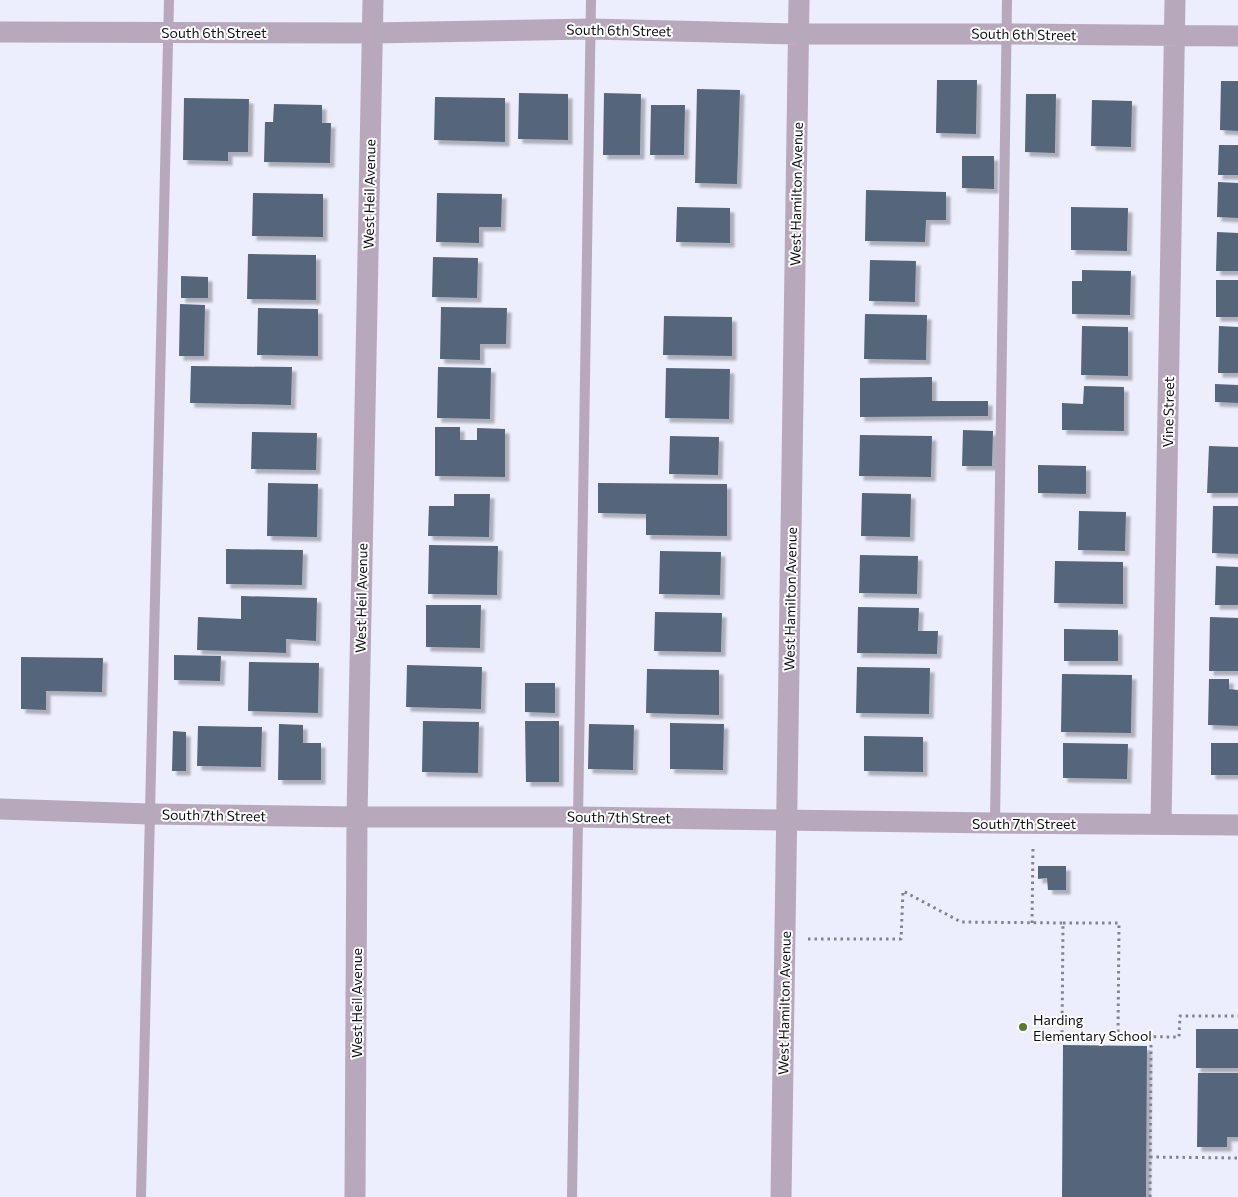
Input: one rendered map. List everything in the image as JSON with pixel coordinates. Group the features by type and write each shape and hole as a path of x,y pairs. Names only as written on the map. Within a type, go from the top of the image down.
{"street":[{"name":"West Heil Avenue","path":"355,1197 357,817 373,0"},
{"name":"West Hamilton Avenue","path":"781,1197 799,0"},
{"name":"Vine Street","path":"1161,824 1175,0"},
{"name":"South 6th Street","path":"0,32 372,33 591,29 798,34 1238,36"},
{"name":"South 7th Street","path":"0,809 149,814 357,817 578,817 1238,825"}],"lane":[{"path":"141,1197 169,0"},
{"path":"572,1197 591,0"},
{"path":"995,823 1007,0"}],"path":[{"path":"1032,923 1033,824"},
{"path":"785,939 901,939 903,891 961,922 1119,923 1118,1037"},
{"path":"1063,923 1062,1036 1180,1037 1180,1016 1238,1016"},
{"path":"1150,1197 1151,1036"},
{"path":"1150,1157 1238,1158"}],"building":[{"path":"937,80 977,80 976,134 936,133"},
{"path":"1221,81 1238,81 1238,131 1220,130"},
{"path":"697,89 740,90 737,184 695,183"},
{"path":"519,93 568,94 568,140 518,139"},
{"path":"604,93 641,94 640,155 603,155"},
{"path":"1026,94 1056,94 1055,153 1025,152"},
{"path":"435,97 505,98 505,142 434,140"},
{"path":"184,98 249,99 248,152 228,152 228,161 183,160"},
{"path":"1092,100 1132,101 1131,147 1091,146"},
{"path":"274,104 322,105 322,123 331,123 330,163 264,162 265,122 273,122"},
{"path":"651,105 685,105 684,155 650,155"},
{"path":"1219,145 1238,145 1238,175 1218,175"},
{"path":"962,156 994,156 994,189 962,188"},
{"path":"1218,182 1238,183 1238,218 1217,217"},
{"path":"866,190 946,192 946,220 926,220 925,242 865,241"},
{"path":"253,193 323,194 323,237 252,236"},
{"path":"437,193 502,194 501,227 479,227 479,243 436,242"},
{"path":"677,207 730,208 730,243 676,242"},
{"path":"1071,207 1128,208 1127,251 1071,250"},
{"path":"1217,232 1238,233 1238,271 1216,271"},
{"path":"248,254 316,255 316,300 247,299"},
{"path":"433,257 478,258 477,298 432,297"},
{"path":"870,260 916,261 915,302 869,301"},
{"path":"1082,270 1131,271 1130,315 1072,314 1072,281 1082,281"},
{"path":"181,276 208,277 208,298 181,298"},
{"path":"1216,280 1238,280 1238,317 1216,317"},
{"path":"180,304 205,305 204,356 179,356"},
{"path":"441,307 507,308 506,344 480,344 480,360 440,359"},
{"path":"258,308 318,309 318,356 257,355"},
{"path":"865,314 927,315 926,360 864,359"},
{"path":"664,316 732,317 732,356 663,355"},
{"path":"1082,326 1128,327 1128,376 1081,375"},
{"path":"1219,326 1238,327 1238,373 1218,373"},
{"path":"191,366 292,367 291,405 190,403"},
{"path":"438,367 491,368 490,419 437,418"},
{"path":"666,368 730,369 729,419 665,418"},
{"path":"932,377 932,401 988,401 988,416 860,417 860,378"},
{"path":"1215,384 1238,385 1238,403 1215,402"},
{"path":"1084,386 1124,387 1124,431 1062,430 1062,403 1083,404"},
{"path":"435,427 460,427 460,440 477,440 477,428 505,429 505,477 435,476"},
{"path":"963,430 993,431 992,466 962,466"},
{"path":"252,432 317,433 316,470 251,469"},
{"path":"860,435 932,436 931,477 859,476"},
{"path":"670,436 719,437 718,475 669,474"},
{"path":"1209,446 1238,447 1238,493 1207,493"},
{"path":"1038,465 1086,466 1086,494 1038,493"},
{"path":"268,483 318,484 317,537 267,536"},
{"path":"598,483 727,484 727,536 646,535 646,514 598,513"},
{"path":"862,493 911,494 910,537 861,536"},
{"path":"454,494 490,494 489,537 428,536 429,506 454,506"},
{"path":"1213,506 1238,506 1238,554 1212,553"},
{"path":"1079,511 1126,512 1125,551 1078,550"},
{"path":"429,545 498,546 497,595 428,594"},
{"path":"226,549 303,550 302,585 226,584"},
{"path":"660,551 721,552 720,595 659,594"},
{"path":"860,555 918,556 917,594 859,593"},
{"path":"1055,561 1123,562 1123,604 1054,603"},
{"path":"1216,566 1238,567 1238,605 1215,605"},
{"path":"241,596 317,598 316,641 286,639 286,653 197,650 198,617 241,619"},
{"path":"426,605 481,605 480,648 426,647"},
{"path":"858,607 919,608 918,631 938,631 937,654 857,653"},
{"path":"655,612 722,613 721,652 654,651"},
{"path":"1210,617 1238,618 1238,671 1209,671"},
{"path":"1064,629 1118,630 1118,661 1064,661"},
{"path":"174,655 221,656 220,681 174,680"},
{"path":"21,657 103,658 102,692 46,691 46,710 21,709"},
{"path":"249,662 319,663 318,713 248,711"},
{"path":"407,665 482,667 481,709 406,707"},
{"path":"857,667 930,668 929,714 856,713"},
{"path":"647,669 719,670 719,715 646,713"},
{"path":"1062,674 1132,675 1131,733 1061,732"},
{"path":"1209,679 1229,679 1229,689 1238,690 1238,726 1208,725"},
{"path":"525,683 555,683 555,713 525,712"},
{"path":"423,721 479,722 478,773 422,772"},
{"path":"525,721 559,721 559,782 526,782"},
{"path":"670,723 724,724 723,770 670,769"},
{"path":"279,724 303,725 303,743 321,743 321,780 278,780"},
{"path":"589,724 634,725 633,770 588,769"},
{"path":"198,726 262,727 261,767 197,766"},
{"path":"173,731 186,732 186,771 172,771"},
{"path":"864,736 923,737 923,772 864,771"},
{"path":"1063,743 1128,744 1127,779 1063,778"},
{"path":"1211,743 1238,743 1238,775 1211,775"},
{"path":"1038,866 1066,866 1066,890 1048,890 1047,878 1038,879"},
{"path":"1196,1029 1238,1029 1238,1068 1196,1068"},
{"path":"1063,1045 1147,1046 1146,1197 1062,1197"},
{"path":"1198,1073 1238,1073 1238,1137 1227,1137 1227,1147 1197,1147"}],"place":[{"name":"Harding Elementary School","path":"1023,1027"}]}
